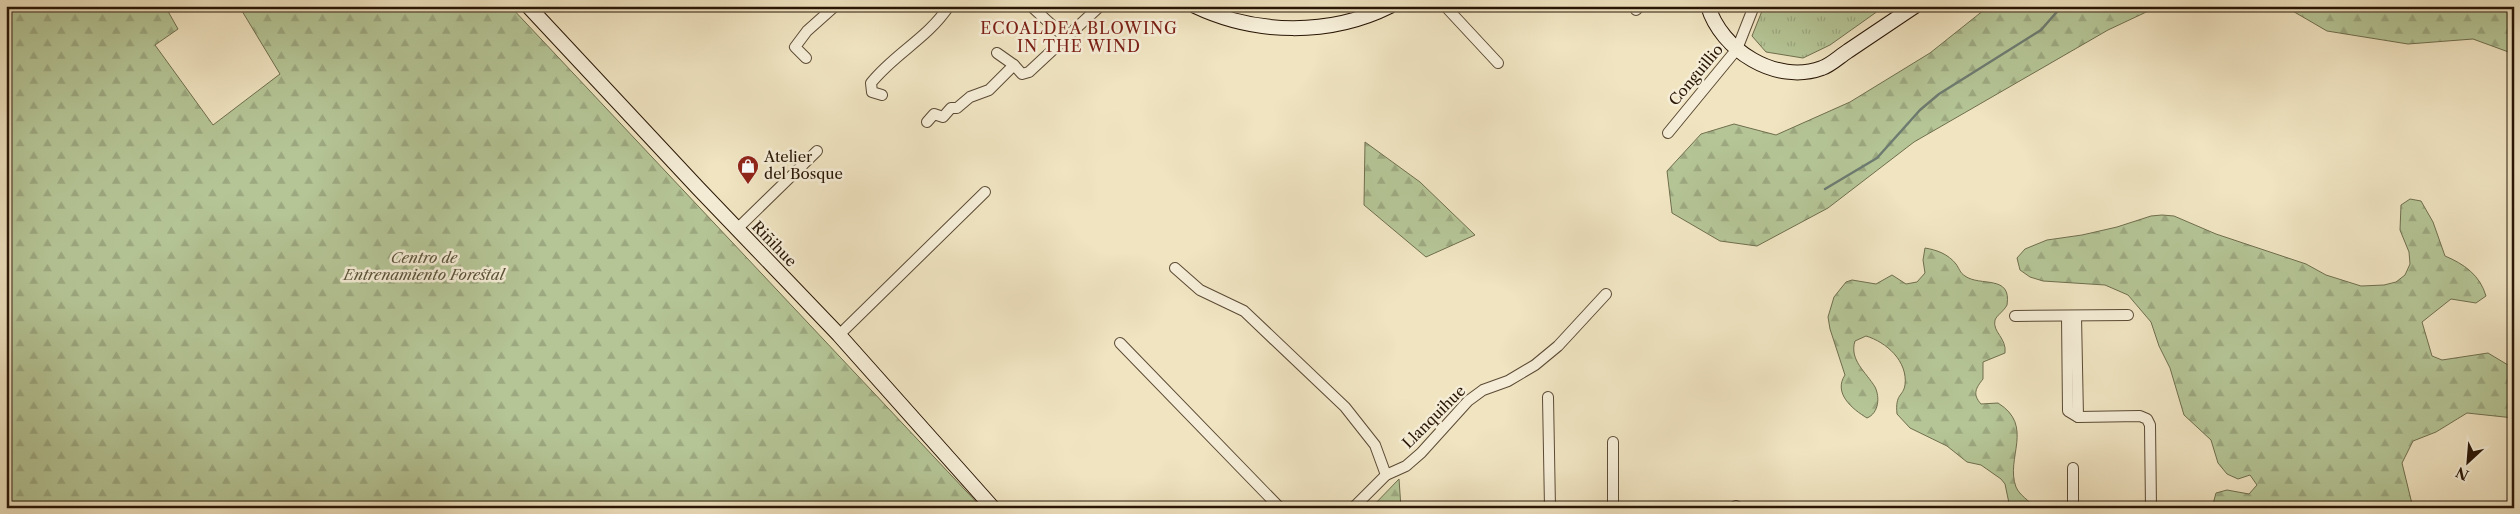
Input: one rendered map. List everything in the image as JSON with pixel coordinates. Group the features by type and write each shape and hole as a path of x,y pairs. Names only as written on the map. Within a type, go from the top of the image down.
{"street":[{"name":"Riñihue","path":"528,6 737,229 839,334 993,508"},
{"path":"806,58 795,47 807,31 836,6"},
{"path":"882,95 872,92 871,83 893,61 934,27 949,6"},
{"path":"1031,6 1067,38"},
{"path":"997,53 1014,65 1022,74 1029,72 1100,6"},
{"path":"1195,6 1240,22 1290,28 1340,24 1390,6"},
{"path":"1445,6 1498,63"},
{"path":"1708,6 1718,28 1737,49 1755,61 1783,70 1803,71 1823,68 1915,6"},
{"name":"Conguillio","path":"1668,133 1737,49 1754,6"},
{"path":"927,122 934,114 943,117 951,108 957,108 970,98 989,90 1014,65"},
{"path":"737,229 817,151"},
{"path":"839,334 985,192"},
{"path":"1175,268 1200,290 1244,311 1345,407 1375,445 1386,475"},
{"name":"Llanquihue","path":"1353,508 1386,475 1406,466 1421,453 1468,401 1483,390 1508,381 1535,366 1558,346 1606,294"},
{"path":"2015,316 2128,315"},
{"path":"2071,316 2078,416 2140,416 2147,419 2150,425 2151,508"},
{"path":"1120,343 1280,508"},
{"path":"1548,397 1550,508"},
{"path":"1613,442 1613,508"},
{"path":"2073,468 2073,508"}],"green space":[{"name":"Centro de Entrenamiento Forestal","path":"6,6 165,6 178,29 155,45 213,125 280,74 239,6 510,6 982,508 6,508"},
{"path":"1764,6 1885,6 1830,45 1803,58 1766,52 1752,36"},
{"path":"1989,6 2159,6 2108,30 1914,142 1828,208 1757,246 1720,241 1672,213 1667,171 1701,134 1734,124 1776,135 1850,102 1930,53"},
{"path":"2284,6 2514,6 2514,54 2473,39 2408,44 2327,31"},
{"path":"1365,142 1420,182 1475,235 1426,257 1364,205"},
{"path":"2410,199 2421,201 2433,222 2445,256 2470,271 2480,282 2486,296 2476,303 2451,299 2422,322 2432,356 2442,360 2488,353 2508,365 2514,365 2514,418 2467,413 2436,432 2413,441 2402,463 2413,508 2212,508 2216,493 2227,490 2249,494 2257,485 2250,475 2238,479 2227,474 2218,463 2211,440 2184,415 2170,368 2159,346 2151,322 2128,295 2105,285 2043,281 2030,277 2020,270 2017,258 2025,249 2047,240 2082,235 2117,227 2151,216 2162,215 2174,216 2216,234 2306,264 2326,275 2361,286 2384,285 2396,282 2405,275 2410,264 2409,252 2400,230 2401,205"},
{"path":"1925,248 1946,255 1965,276 1979,281 1994,283 2005,289 2007,305 1996,318 1995,324 2004,343 2005,353 1983,362 1983,379 1977,388 1976,394 1981,404 1998,403 2009,412 2015,422 2017,432 2014,465 2016,487 2035,508 2010,508 2005,484 2001,479 1981,465 1967,462 1947,446 1910,428 1897,414 1897,402 1905,385 1903,368 1894,354 1881,343 1866,336 1855,341 1854,348 1854,354 1859,366 1877,391 1878,400 1874,412 1867,418 1850,405 1843,394 1841,388 1845,375 1828,317 1834,297 1846,282 1852,280 1876,284 1892,275 1906,284 1917,282 1925,273 1923,260"},
{"path":"1399,479 1401,508 1371,508"}],"waterway":[{"path":"1825,189 1877,158 1920,110 1939,94 2041,30 2062,6"}],"place":[{"name":"Atelier del Bosque","path":"748,185"}],"district":[{"name":"ECOALDEA BLOWING IN THE WIND","path":"1079,37"}]}
